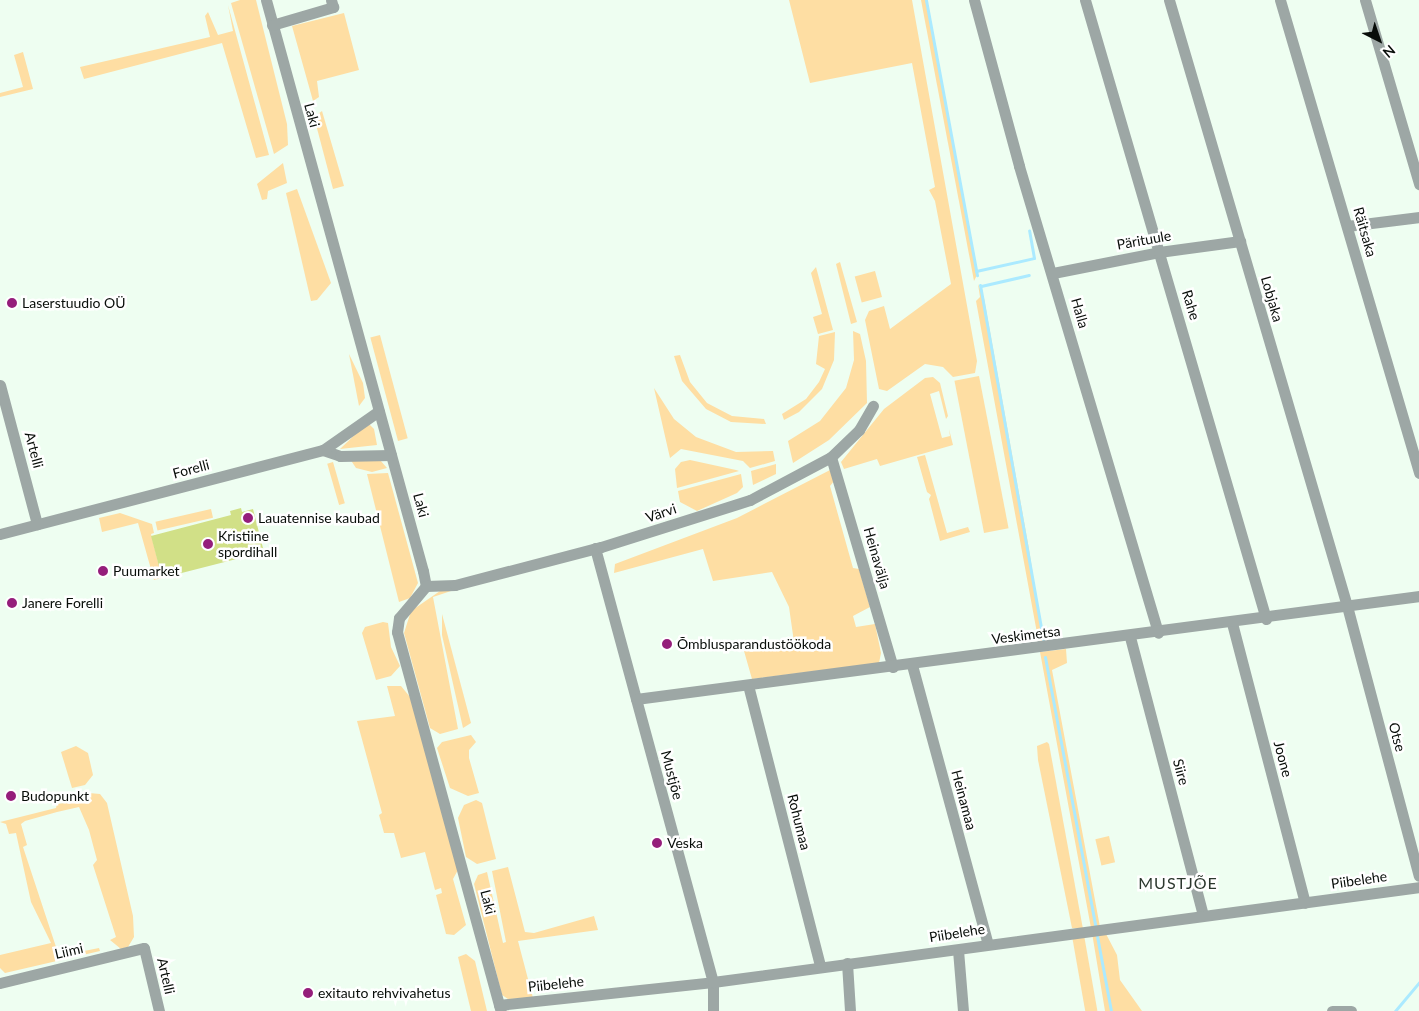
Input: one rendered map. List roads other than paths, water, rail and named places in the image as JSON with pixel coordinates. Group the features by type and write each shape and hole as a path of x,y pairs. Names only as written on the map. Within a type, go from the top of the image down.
{"street":[{"name":"Laki","path":"266,0 426,586 400,618 397,632 500,1008"},
{"path":"272,25 333,7 332,0"},
{"name":"Halla","path":"974,0 1019,166 1053,273 1158,633"},
{"name":"Rahe","path":"1085,0 1266,619"},
{"name":"Lobjaka","path":"1169,0 1347,606"},
{"name":"Räitsaka","path":"1280,0 1348,226 1419,473"},
{"path":"1365,0 1419,184"},
{"path":"1348,226 1419,216"},
{"name":"Pärituule","path":"1053,273 1159,252 1240,241"},
{"name":"Artelli","path":"0,385 37,524"},
{"name":"Värvi","path":"426,586 455,585 594,548 750,500 831,457 859,430 873,406"},
{"name":"Forelli","path":"0,534 323,450 378,411"},
{"path":"323,450 340,456 391,455"},
{"name":"Heinavälja","path":"831,457 893,667"},
{"name":"Mustjõe","path":"594,548 713,982 713,1011"},
{"name":"Veskimetsa","path":"636,699 1130,637 1419,596"},
{"name":"Otse","path":"1347,606 1419,876"},
{"name":"Joone","path":"1232,623 1305,903"},
{"name":"Siire","path":"1130,637 1203,916"},
{"name":"Heinamaa","path":"912,664 988,944"},
{"name":"Rohumaa","path":"748,685 820,966"},
{"name":"Piibelehe","path":"500,1008 958,950 988,944 1419,887"},
{"name":"Artelli","path":"144,948 159,1011"},
{"name":"Liimi","path":"0,983 144,948"},
{"path":"958,950 963,1011"},
{"path":"847,963 850,1011"},
{"path":"1332,1011 1351,1011"}],"waterway":[{"path":"926,0 977,275"},
{"path":"976,271 1034,258 1029,230"},
{"path":"981,286 1029,275"},
{"path":"980,285 1043,640"},
{"path":"1045,657 1095,925"},
{"path":"1097,936 1111,1011"},
{"path":"1395,1011 1419,982"}],"place":[{"name":"Laserstuudio OÜ","path":"12,303"},
{"name":"Lauatennise kaubad","path":"248,518"},
{"name":"Kristiine spordihall","path":"208,544"},
{"name":"Puumarket","path":"103,571"},
{"name":"Janere Forelli","path":"12,603"},
{"name":"Õmblusparandustöökoda","path":"667,644"},
{"name":"Budopunkt","path":"11,796"},
{"name":"Veska","path":"657,843"},
{"name":"exitauto rehvivahetus","path":"308,993"}],"district":[{"name":"MUSTJÕE","path":"1178,883"}]}
